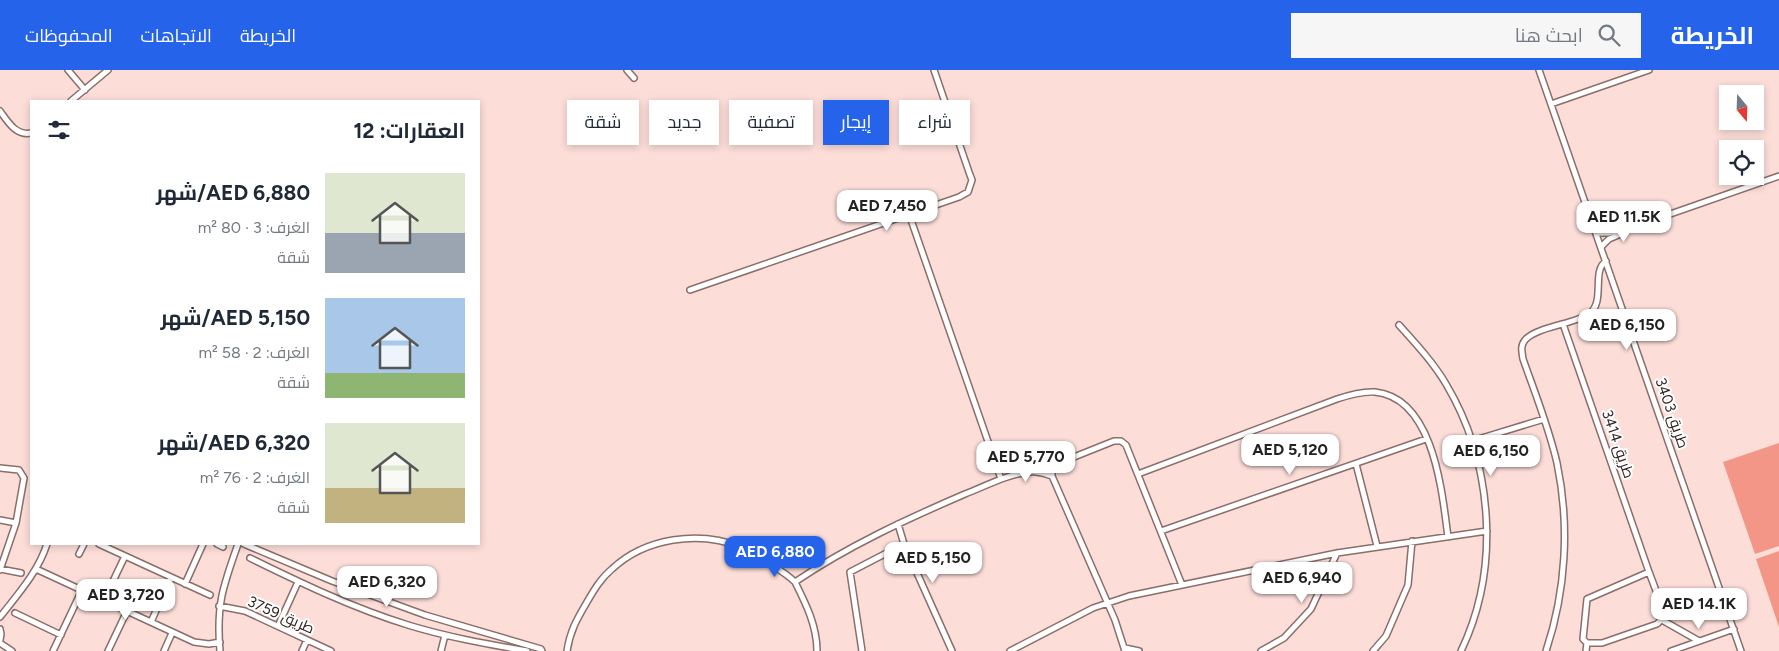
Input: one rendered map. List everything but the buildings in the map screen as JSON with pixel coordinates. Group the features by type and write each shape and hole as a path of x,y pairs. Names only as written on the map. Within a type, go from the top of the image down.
{"street":[{"path":"68,70 85,90"},
{"path":"72,100 108,70"},
{"path":"626,70 634,78"},
{"path":"690,290 968,192 971,185 970,175 934,70"},
{"name":"طريق 3403","path":"1539,70 1742,651"},
{"path":"1551,104 1650,70"},
{"path":"0,111 15,130 23,134 30,133"},
{"path":"1596,233 1611,233 1636,226 1779,176"},
{"path":"909,214 1001,479"},
{"path":"1601,247 1609,239 1636,226"},
{"path":"1546,651 1553,630 1560,594 1564,552 1563,507 1557,464 1544,419 1522,358 1521,348 1525,340 1534,334 1585,316 1595,308 1598,299 1600,266 1606,261"},
{"name":"طريق 3414","path":"1564,324 1664,612 1662,620"},
{"path":"1399,325 1428,358 1458,407 1472,441 1482,483 1487,531 1484,579 1471,629 1461,651"},
{"path":"1138,474 1337,399 1359,393 1380,393 1400,402 1414,417 1426,439 1440,478 1448,537"},
{"path":"1472,441 1544,419"},
{"path":"1161,532 1426,439"},
{"path":"1139,651 1125,650 1115,620 1052,476 1052,470 1057,464 1118,440 1123,442 1128,447 1182,585"},
{"path":"1356,464 1377,546"},
{"path":"0,468 19,470 24,476 16,523 0,570 22,573"},
{"path":"795,582 817,567 898,524 1001,479 1029,472 1052,476"},
{"path":"0,520 16,523"},
{"path":"898,524 904,544 952,651"},
{"path":"1010,651 1081,613 1107,602 1337,553 1487,531"},
{"path":"567,651 572,628 596,586 612,568 633,553 653,545 676,540 707,538 741,547 787,573 795,582 810,610 817,641 817,651"},
{"path":"1373,651 1386,636 1408,585 1412,541"},
{"path":"862,651 850,572 904,544"},
{"path":"0,617 36,569 47,545"},
{"path":"79,554 84,545"},
{"path":"101,545 210,595"},
{"path":"185,584 203,545"},
{"path":"219,545 223,547"},
{"path":"220,651 219,606 225,580 238,545"},
{"path":"246,545 332,581 425,615 541,649 542,651"},
{"path":"1261,651 1284,638 1311,609 1337,553"},
{"path":"104,600 125,556"},
{"path":"250,558 298,582 374,614 445,635 527,651"},
{"path":"36,569 199,644 220,642"},
{"path":"1649,572 1587,599 1583,639 1587,643 1602,644 1662,620 1699,641"},
{"path":"151,622 171,577"},
{"path":"278,626 298,582"},
{"path":"53,651 82,590"},
{"name":"طريق 3759","path":"219,606 245,611 331,651"},
{"path":"108,651 127,611"},
{"path":"15,613 61,635"},
{"path":"0,629 0,641 12,651"},
{"path":"1671,651 1734,629"},
{"path":"164,651 172,633"},
{"path":"441,651 445,635"},
{"path":"302,651 307,640"},
{"path":"1586,651 1587,643"},
{"path":"1020,646 1027,651"}],"shaded area":[{"path":"1779,443 1779,546 1755,554 1723,462"},
{"path":"1779,551 1779,627 1756,559"}]}
